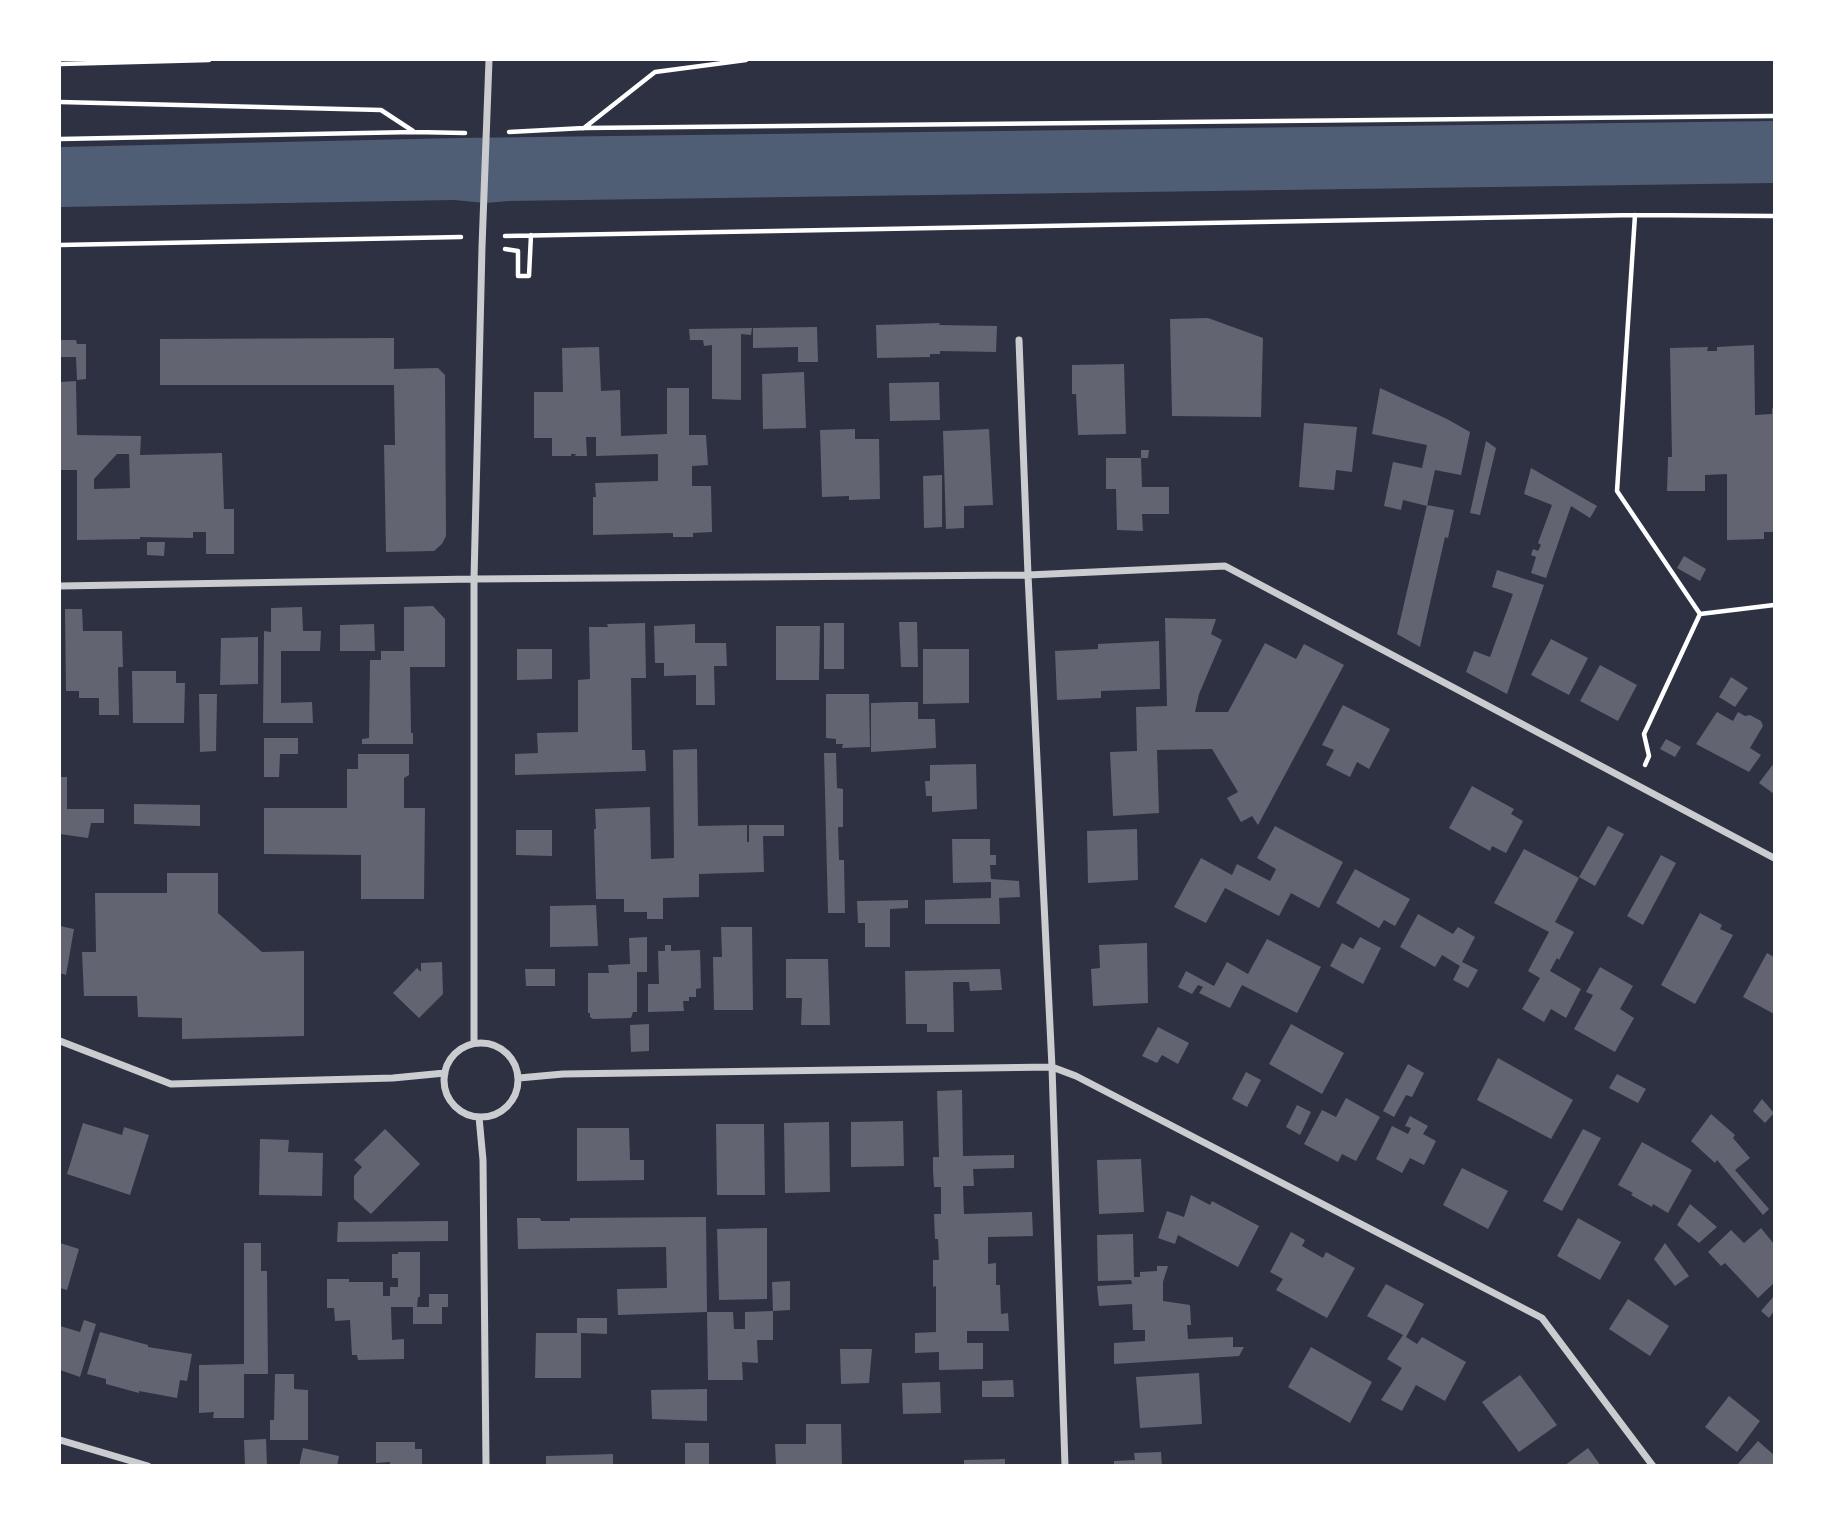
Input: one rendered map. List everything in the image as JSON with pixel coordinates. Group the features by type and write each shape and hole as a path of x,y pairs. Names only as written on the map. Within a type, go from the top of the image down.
{"street":[{"path":"474,1043 474,579 489,60"},
{"path":"1019,341 1052,1067 1065,1465"},
{"path":"60,586 474,579 1028,575 1225,566 1774,858"},
{"path":"60,1041 171,1084 393,1079 444,1073"},
{"path":"474,1043 499,1047 509,1055 519,1078 517,1091 511,1102 503,1111 491,1116 466,1114 448,1097 444,1086 444,1073 448,1063 463,1047 474,1043"},
{"path":"519,1078 577,1074 1052,1067 1076,1076 1542,1318 1653,1465"},
{"path":"479,1117 483,1160 486,1465"},
{"path":"60,1440 148,1465"}],"path":[{"path":"60,64 209,60"},
{"path":"746,60 655,72 584,128 1774,116"},
{"path":"60,102 381,110 414,132 60,139"},
{"path":"503,236 1635,215 1774,216"},
{"path":"1635,215 1617,491 1700,614"},
{"path":"482,243 518,251 518,276 529,276 531,236"},
{"path":"60,246 461,237"},
{"path":"1700,614 1774,605"},
{"path":"1634,784 1649,756 1644,734 1700,614"}],"water":[{"path":"1774,121 1774,183 60,207 60,147 458,138"}],"building":[{"path":"1208,318 1263,338 1261,417 1172,416 1170,319"},
{"path":"940,323 939,325 997,326 996,352 940,351 940,354 930,354 930,357 877,358 876,325"},
{"path":"817,327 818,362 798,362 798,347 753,348 753,328"},
{"path":"752,328 751,335 741,334 741,400 712,399 712,345 704,346 703,340 690,340 689,329"},
{"path":"394,338 394,369 438,368 445,375 446,536 434,551 386,552 384,445 395,445 394,385 160,385 160,339"},
{"path":"60,340 76,340 77,344 86,344 86,379 77,380 76,357 60,357"},
{"path":"1754,345 1755,415 1772,414 1774,406 1774,532 1764,532 1764,539 1727,540 1727,474 1705,475 1705,491 1667,491 1668,457 1672,457 1670,348 1708,347 1707,351 1717,351 1717,347"},
{"path":"599,347 601,391 620,390 621,436 667,434 667,388 689,388 689,435 706,435 708,465 692,466 692,486 711,486 712,532 693,533 693,537 673,537 673,533 593,535 595,483 658,481 658,454 596,456 596,437 586,437 587,456 552,456 552,438 534,438 534,392 563,392 562,348"},
{"path":"1124,364 1126,434 1078,435 1076,394 1072,394 1072,365"},
{"path":"804,372 806,428 763,429 762,374"},
{"path":"76,381 77,435 141,436 140,455 222,453 224,509 234,509 234,554 206,554 206,532 193,532 193,538 77,540 77,470 60,470 60,382","holes":["117,454 129,454 130,488 94,489 94,479"]},
{"path":"939,382 940,420 890,421 889,383"},
{"path":"1380,388 1470,432 1461,475 1435,470 1427,506 1403,500 1401,510 1384,506 1393,462 1422,468 1427,445 1372,434"},
{"path":"1304,423 1357,427 1352,472 1336,470 1334,490 1299,487"},
{"path":"855,429 855,439 879,439 880,499 822,497 820,430"},
{"path":"989,429 993,505 964,506 964,528 946,529 943,431"},
{"path":"1486,441 1496,448 1480,515 1470,513"},
{"path":"1141,450 1149,450 1148,458 1141,458"},
{"path":"1106,458 1141,458 1142,487 1169,487 1169,514 1142,514 1143,531 1117,530 1116,489 1106,489"},
{"path":"1531,468 1597,506 1590,518 1571,506 1546,578 1531,573 1536,557 1531,555 1533,549 1538,551 1541,545 1538,543 1552,505 1524,494"},
{"path":"942,475 942,527 924,528 923,476"},
{"path":"1427,505 1454,510 1448,538 1445,537 1420,647 1397,634"},
{"path":"147,542 165,542 164,556 147,555"},
{"path":"1684,556 1706,569 1700,581 1677,568"},
{"path":"1497,570 1544,585 1507,694 1466,672 1474,651 1490,657 1513,594 1492,587"},
{"path":"433,606 445,619 445,667 410,667 413,744 362,744 362,739 369,738 370,660 381,660 381,651 404,651 404,607"},
{"path":"302,607 303,631 321,631 320,651 281,651 281,703 312,702 313,723 263,723 264,631 271,632 271,608"},
{"path":"65,609 82,609 83,631 122,631 123,667 118,667 119,715 99,715 99,698 79,698 79,691 66,691"},
{"path":"1165,618 1216,619 1211,634 1222,640 1199,694 1195,712 1228,712 1265,643 1296,659 1304,644 1344,665 1258,825 1252,816 1241,822 1227,798 1238,792 1212,749 1157,750 1159,813 1113,816 1110,752 1137,751 1136,707 1167,706"},
{"path":"899,622 917,622 918,667 901,667"},
{"path":"645,623 646,678 631,678 632,750 645,750 646,771 515,775 515,754 538,753 537,733 578,732 578,680 590,679 589,627"},
{"path":"824,623 844,623 844,669 824,669"},
{"path":"374,624 375,651 340,651 340,625"},
{"path":"695,624 695,643 726,643 727,666 714,666 715,705 696,705 696,675 664,676 664,663 655,663 654,626"},
{"path":"776,626 820,626 819,680 776,680"},
{"path":"258,637 258,684 220,685 221,638"},
{"path":"1551,639 1588,658 1569,695 1531,675"},
{"path":"1159,641 1160,689 1101,691 1101,698 1057,700 1055,651 1098,649 1098,644"},
{"path":"517,649 552,649 552,679 517,680"},
{"path":"923,649 969,649 969,703 923,704"},
{"path":"1600,665 1637,685 1618,721 1580,701"},
{"path":"132,671 176,671 176,683 185,683 184,723 133,723"},
{"path":"1731,677 1748,688 1735,707 1719,697"},
{"path":"199,694 217,694 216,751 200,752"},
{"path":"826,694 869,694 870,747 842,748 843,744 836,744 836,739 826,738"},
{"path":"918,702 918,719 935,719 936,748 871,752 871,703"},
{"path":"1343,705 1390,729 1369,769 1357,762 1350,777 1326,765 1334,750 1322,745"},
{"path":"1717,712 1733,721 1738,712 1761,721 1763,726 1750,748 1761,755 1749,772 1696,744"},
{"path":"264,738 298,738 298,754 280,754 279,777 264,777"},
{"path":"1666,739 1681,747 1675,757 1660,749"},
{"path":"697,749 698,826 747,825 749,842 749,825 784,825 784,836 763,836 764,872 699,874 699,897 663,898 663,919 647,919 647,912 624,912 624,899 596,899 595,809 650,807 651,859 674,858 673,750"},
{"path":"824,753 836,753 837,788 843,789 843,827 838,827 839,860 844,860 845,913 828,913"},
{"path":"358,754 409,754 409,775 404,778 404,808 425,808 424,899 361,899 361,855 264,854 264,808 347,808 347,769 358,769"},
{"path":"1774,763 1774,794 1759,783"},
{"path":"976,764 977,809 932,812 932,796 926,796 925,781 930,781 930,765"},
{"path":"60,777 67,777 67,809 104,809 104,823 91,823 88,838 60,834"},
{"path":"1472,786 1514,809 1511,814 1523,821 1506,853 1492,846 1490,851 1449,828"},
{"path":"134,804 200,805 200,826 134,824"},
{"path":"1275,826 1343,862 1319,908 1291,893 1279,916 1225,888 1206,923 1174,907 1201,858 1232,875 1237,864 1270,881 1276,869 1257,858"},
{"path":"1608,826 1624,834 1595,886 1579,877"},
{"path":"1137,829 1138,880 1088,883 1087,831"},
{"path":"516,830 552,830 552,856 516,855"},
{"path":"952,839 990,839 990,855 996,855 996,865 990,865 991,879 1019,881 1020,897 999,898 1000,924 925,924 925,900 991,898 991,882 953,883"},
{"path":"1524,849 1579,878 1555,922 1574,932 1550,971 1581,989 1566,1018 1551,1009 1544,1022 1522,1009 1540,978 1528,971 1549,932 1494,903"},
{"path":"1661,855 1676,863 1643,925 1627,916"},
{"path":"1355,869 1410,899 1395,926 1384,920 1379,928 1336,903"},
{"path":"167,873 218,873 218,913 262,952 304,951 304,1036 182,1039 182,1018 138,1017 137,996 84,996 82,952 96,952 95,893 167,893"},
{"path":"908,900 908,908 890,909 890,947 865,947 865,923 858,923 857,901"},
{"path":"596,905 598,946 550,947 550,906"},
{"path":"1700,913 1722,925 1720,929 1733,935 1695,1004 1661,985"},
{"path":"1418,914 1453,934 1458,927 1475,937 1462,962 1478,970 1468,988 1453,980 1460,966 1442,955 1435,967 1400,947"},
{"path":"60,926 74,929 66,975 60,973"},
{"path":"721,927 752,927 753,1010 714,1010 713,957 722,957"},
{"path":"647,937 647,972 637,972 637,1012 633,1012 631,1018 590,1017 588,973 609,973 608,965 630,964 629,938"},
{"path":"1360,937 1381,948 1363,984 1330,966 1342,943 1353,949"},
{"path":"1267,939 1321,967 1297,1013 1242,985 1230,1008 1199,993 1203,987 1198,985 1192,994 1178,987 1186,971 1214,986 1227,962 1248,974"},
{"path":"1147,943 1148,1003 1093,1006 1091,969 1100,968 1099,945"},
{"path":"665,945 671,945 671,951 700,950 701,988 696,989 696,997 683,1001 684,1011 648,1012 648,984 659,984 658,951 665,951"},
{"path":"1767,953 1774,957 1774,1014 1743,997"},
{"path":"786,959 828,959 830,1025 801,1025 802,998 786,998"},
{"path":"442,962 443,994 419,1018 393,993 417,968 421,972 421,963"},
{"path":"1600,967 1633,986 1620,1009 1634,1018 1615,1052 1574,1029 1593,995 1586,992"},
{"path":"525,969 555,969 555,986 526,986"},
{"path":"1000,969 1002,990 970,991 969,982 953,982 954,1032 927,1032 927,1024 906,1024 905,971"},
{"path":"649,1024 649,1051 631,1052 630,1025"},
{"path":"1291,1024 1344,1053 1322,1094 1269,1064"},
{"path":"1158,1027 1189,1043 1178,1064 1162,1055 1157,1063 1142,1056"},
{"path":"1498,1058 1573,1100 1551,1139 1477,1100"},
{"path":"1408,1064 1424,1073 1412,1097 1406,1095 1394,1117 1383,1111"},
{"path":"1246,1072 1261,1080 1247,1107 1232,1099"},
{"path":"1617,1074 1646,1089 1638,1103 1609,1088"},
{"path":"962,1090 963,1156 1014,1155 1014,1168 973,1169 974,1186 963,1186 964,1214 1032,1212 1033,1236 988,1237 988,1264 996,1263 996,1285 1000,1285 1001,1314 1008,1313 1009,1331 967,1331 967,1343 983,1343 983,1369 939,1370 939,1352 915,1353 915,1333 936,1332 933,1260 939,1260 934,1214 941,1214 941,1187 934,1187 933,1170 933,1157 939,1157 937,1091"},
{"path":"1346,1098 1380,1117 1356,1161 1342,1154 1338,1162 1304,1144 1322,1110 1336,1117"},
{"path":"1762,1099 1774,1113 1765,1123 1753,1111"},
{"path":"1297,1105 1311,1112 1300,1135 1286,1127"},
{"path":"1711,1114 1735,1135 1733,1138 1750,1158 1735,1170 1769,1209 1763,1215 1717,1160 1715,1163 1691,1141"},
{"path":"1410,1116 1428,1126 1423,1134 1436,1141 1424,1165 1410,1158 1402,1173 1376,1159 1392,1126 1408,1134 1411,1128 1405,1126"},
{"path":"903,1121 904,1166 851,1167 851,1122"},
{"path":"829,1122 830,1192 785,1193 784,1123"},
{"path":"83,1123 122,1135 124,1127 149,1135 130,1195 67,1174"},
{"path":"716,1124 764,1124 765,1195 717,1195"},
{"path":"577,1128 629,1128 630,1160 644,1160 644,1180 577,1181"},
{"path":"385,1129 420,1164 371,1214 354,1199 354,1176 362,1167 354,1160"},
{"path":"1583,1129 1601,1138 1562,1211 1543,1201"},
{"path":"260,1139 289,1140 288,1152 323,1153 322,1196 259,1195"},
{"path":"1642,1142 1692,1170 1668,1213 1653,1204 1652,1207 1618,1185"},
{"path":"1141,1159 1144,1212 1099,1214 1097,1160"},
{"path":"1462,1168 1508,1191 1488,1229 1443,1205"},
{"path":"1191,1195 1210,1205 1212,1201 1259,1226 1238,1267 1178,1235 1175,1244 1158,1238 1167,1211 1184,1217"},
{"path":"1690,1204 1717,1227 1699,1243 1677,1225"},
{"path":"706,1217 707,1312 618,1315 617,1289 667,1288 666,1247 518,1249 517,1218 570,1221 570,1218"},
{"path":"1578,1218 1621,1242 1600,1280 1557,1256"},
{"path":"448,1221 448,1241 337,1242 338,1222"},
{"path":"767,1228 767,1299 719,1300 717,1229"},
{"path":"1761,1228 1774,1244 1774,1283 1758,1298 1725,1263 1721,1266 1708,1252 1731,1230 1744,1243"},
{"path":"1291,1232 1305,1240 1302,1246 1323,1258 1326,1252 1355,1268 1327,1318 1276,1290 1283,1279 1270,1272"},
{"path":"1133,1234 1134,1277 1140,1277 1140,1272 1157,1271 1157,1266 1168,1266 1163,1282 1163,1301 1190,1305 1191,1325 1187,1325 1188,1339 1233,1337 1233,1347 1244,1347 1239,1356 1114,1364 1114,1343 1145,1341 1145,1330 1133,1330 1132,1304 1099,1306 1097,1286 1132,1284 1131,1280 1098,1281 1097,1235"},
{"path":"60,1243 79,1249 67,1290 60,1288"},
{"path":"244,1243 261,1243 261,1271 267,1271 268,1374 244,1374 244,1418 213,1418 214,1412 199,1413 199,1365 244,1364"},
{"path":"1665,1243 1689,1276 1675,1286 1654,1259"},
{"path":"420,1252 420,1297 417,1307 429,1307 429,1294 448,1294 448,1307 442,1307 442,1324 413,1324 413,1307 391,1307 392,1340 404,1339 404,1359 358,1360 357,1355 352,1355 350,1320 335,1321 334,1308 327,1308 327,1279 383,1282 383,1296 390,1296 390,1287 398,1287 398,1278 392,1278 392,1254"},
{"path":"790,1281 790,1310 773,1311 772,1282"},
{"path":"1386,1284 1424,1304 1406,1337 1417,1344 1422,1337 1466,1362 1445,1401 1416,1385 1402,1411 1381,1400 1402,1368 1387,1359 1403,1335 1367,1316"},
{"path":"1774,1296 1774,1311 1769,1318 1761,1311"},
{"path":"1628,1299 1669,1326 1650,1356 1609,1329"},
{"path":"773,1311 773,1340 757,1340 758,1363 742,1362 743,1380 708,1380 707,1312 733,1312 734,1329 745,1329 745,1312"},
{"path":"577,1318 607,1318 607,1334 581,1333 581,1378 535,1378 536,1333 577,1333"},
{"path":"84,1320 96,1324 80,1377 60,1370 60,1326 80,1332"},
{"path":"100,1332 148,1347 192,1354 187,1381 180,1380 177,1398 139,1393 106,1384 106,1379 87,1374"},
{"path":"1311,1347 1372,1382 1350,1423 1288,1387"},
{"path":"840,1349 872,1349 869,1383 841,1384"},
{"path":"1199,1373 1202,1424 1140,1428 1136,1377"},
{"path":"275,1374 294,1374 294,1389 308,1390 308,1440 270,1440 270,1420 274,1420"},
{"path":"1520,1375 1557,1425 1519,1452 1482,1402"},
{"path":"1013,1380 1014,1397 982,1397 982,1381"},
{"path":"940,1382 941,1413 903,1414 902,1383"},
{"path":"707,1389 707,1421 652,1419 651,1390"},
{"path":"1729,1396 1760,1421 1737,1452 1705,1427"},
{"path":"806,1424 841,1424 842,1466 776,1466 775,1444 806,1444"},
{"path":"266,1439 267,1466 245,1466 244,1440"},
{"path":"1758,1441 1774,1455 1774,1466 1736,1466"},
{"path":"376,1442 415,1442 415,1449 422,1449 422,1466 376,1463"},
{"path":"685,1443 709,1443 709,1466 685,1466"},
{"path":"303,1448 339,1456 337,1466 299,1466"},
{"path":"1588,1448 1601,1466 1564,1466"},
{"path":"1161,1452 1162,1466 1114,1466 1114,1461 1135,1460 1134,1453"},
{"path":"613,1454 613,1466 546,1466 546,1456"},
{"path":"1005,1459 1005,1466 964,1466 964,1460"}]}
